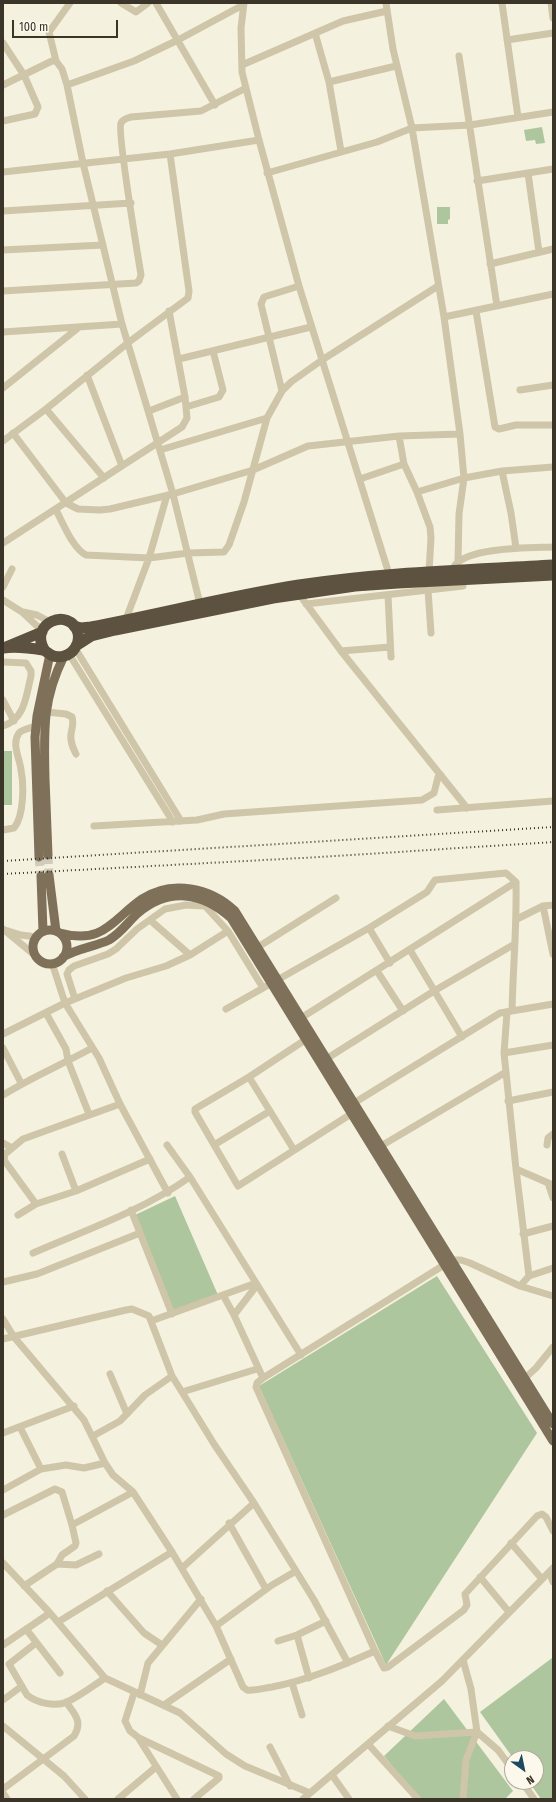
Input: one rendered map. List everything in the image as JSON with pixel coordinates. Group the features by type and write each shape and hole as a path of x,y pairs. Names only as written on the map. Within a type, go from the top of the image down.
{"highway":[{"path":"4,648 63,620 74,626 91,627 299,585 389,574 553,565"},
{"path":"4,648 47,652 54,656 71,651 91,636 114,630 299,594 398,582 553,575"},
{"path":"71,651 78,633 74,626"},
{"path":"45,628 41,642 47,652"}],"main road":[{"path":"47,652 36,726 35,760 43,856 44,735 46,712 58,670 71,651"},
{"path":"63,957 66,945 58,932 45,876 40,934 33,949 37,957 44,962 56,962 77,950 108,940 118,933 138,913 154,902 168,897 182,895 221,910 231,918 352,1114 525,1378 553,1424"},
{"path":"40,934 58,932 74,937 83,937 102,931 114,923 143,898 155,892 178,888 190,888 210,894 228,904 244,923 258,947 271,983 301,1018 381,1146 553,1440"}],"street":[{"path":"70,3 49,32 56,61 62,69 67,85 83,163 114,284 122,324 129,342 159,446 170,494 188,553 200,604"},
{"path":"121,3 136,12 148,3"},
{"path":"156,3 215,105"},
{"path":"386,3 396,66 412,128 444,316 460,434 464,478 459,514 458,562"},
{"path":"502,3 518,117"},
{"path":"551,3 553,18"},
{"path":"67,85 125,65 178,40 244,4"},
{"path":"244,4 241,28 242,65 246,88 267,173 311,327 389,574"},
{"path":"242,65 315,33 354,18 387,11"},
{"path":"315,33 329,82 341,151"},
{"path":"507,40 553,33"},
{"path":"3,43 24,75 38,107 35,114 3,121"},
{"path":"459,56 497,306"},
{"path":"3,85 46,64 56,61"},
{"path":"329,82 396,66"},
{"path":"3,292 136,283 140,279 120,128 121,122 125,119 196,112 215,105 246,88"},
{"path":"267,173 377,142 412,128 470,125 553,112"},
{"path":"3,172 170,154 259,140"},
{"path":"3,441 46,409 169,311 188,298 189,291 170,154"},
{"path":"477,181 553,169"},
{"path":"528,173 539,252"},
{"path":"3,211 130,203"},
{"path":"3,250 103,245"},
{"path":"490,264 553,249"},
{"path":"282,391 261,304 264,297 299,286"},
{"path":"56,510 80,552 86,555 149,558 188,553 221,553 227,549 244,502 268,418 282,391 291,382 322,360 438,286"},
{"path":"444,316 552,297"},
{"path":"3,543 122,466 159,446 182,427 186,418 185,397 169,311"},
{"path":"476,311 495,427 499,429 516,425 553,425"},
{"path":"3,332 122,324"},
{"path":"179,359 311,327"},
{"path":"3,388 78,328"},
{"path":"186,407 219,397 222,394 223,390 213,351"},
{"path":"87,376 122,466"},
{"path":"520,390 553,385"},
{"path":"149,411 185,397"},
{"path":"46,409 104,478"},
{"path":"159,446 268,418"},
{"path":"13,433 66,503 78,509 100,510 170,494 253,470 303,447 399,436 460,434"},
{"path":"399,436 404,464 417,492 430,527 431,538 429,572"},
{"path":"360,479 404,464"},
{"path":"417,492 464,478 502,471 553,467"},
{"path":"502,471 511,513 516,548"},
{"path":"126,619 149,558 170,494"},
{"path":"450,571 458,562 474,554 516,548 553,547"},
{"path":"3,587 12,569"},
{"path":"306,604 463,586"},
{"path":"428,590 431,633"},
{"path":"299,594 341,651 467,808"},
{"path":"388,595 390,657"},
{"path":"3,600 45,628"},
{"path":"22,612 37,615 45,628"},
{"path":"341,651 390,647"},
{"path":"71,651 181,821"},
{"path":"71,651 172,822"},
{"path":"3,662 26,663 31,671 20,715 14,721 3,726"},
{"path":"3,700 14,721"},
{"path":"46,712 66,714 72,717 73,721 71,735 72,744 76,754"},
{"path":"3,830 14,828 20,815 23,783 16,739 20,732 36,726"},
{"path":"94,826 172,822 204,819 224,814 422,800 434,793 438,777 441,775"},
{"path":"437,810 553,802"},
{"path":"226,1009 369,928 427,892 435,880 506,873 516,882 517,918 513,945 509,1012 504,1053 508,1101 529,1276"},
{"path":"301,1018 516,882"},
{"path":"258,947 336,898"},
{"path":"75,999 67,974 74,966 108,954 165,909 204,903 271,983"},
{"path":"517,918 543,906 553,905"},
{"path":"543,906 553,954"},
{"path":"150,920 190,955"},
{"path":"369,928 390,962"},
{"path":"3,929 21,935 40,934"},
{"path":"3,929 37,957"},
{"path":"3,1034 65,1003 126,978 166,966 190,955 228,931"},
{"path":"326,1059 434,991 513,945"},
{"path":"410,950 462,1037"},
{"path":"52,963 65,1003 92,1048 168,1193"},
{"path":"377,971 403,1011"},
{"path":"354,1103 500,1013 553,1004"},
{"path":"46,1013 66,1049 68,1061 81,1090 89,1114"},
{"path":"305,1040 249,1077 195,1109 195,1112 238,1186 352,1114"},
{"path":"504,1053 553,1045"},
{"path":"3,1048 21,1083"},
{"path":"3,1095 21,1083 92,1048"},
{"path":"381,1146 506,1072"},
{"path":"249,1077 294,1150"},
{"path":"508,1101 553,1092"},
{"path":"36,1204 4,1160 5,1154 23,1139 120,1104"},
{"path":"214,1145 270,1111"},
{"path":"547,1145 548,1138 553,1134"},
{"path":"3,1143 12,1148"},
{"path":"167,1144 190,1177 301,1355"},
{"path":"62,1154 76,1191"},
{"path":"18,1215 36,1204 76,1191 150,1159"},
{"path":"516,1169 550,1184 553,1198"},
{"path":"32,1253 168,1193 190,1177"},
{"path":"131,1210 172,1314"},
{"path":"523,1234 553,1226"},
{"path":"3,1282 37,1274 140,1233"},
{"path":"553,1296 520,1286 461,1260 448,1262 262,1378 257,1383 258,1390 384,1668 388,1667 464,1610 467,1605 465,1594 537,1516 542,1514 546,1517 553,1531"},
{"path":"520,1286 529,1276 553,1268"},
{"path":"151,1321 256,1284"},
{"path":"234,1315 256,1284"},
{"path":"223,1295 234,1315 262,1378"},
{"path":"3,1339 132,1309 149,1316 172,1376 296,1571 326,1621 348,1663"},
{"path":"3,1320 14,1337 74,1406 93,1436 105,1463 113,1475 133,1492 201,1599 216,1626 244,1687 247,1690 292,1683 309,1678 375,1651"},
{"path":"525,1378 536,1368 553,1347"},
{"path":"182,1392 257,1369"},
{"path":"110,1374 127,1414"},
{"path":"93,1436 107,1429 127,1414 145,1395 172,1376"},
{"path":"3,1433 74,1406"},
{"path":"20,1427 41,1469"},
{"path":"3,1490 41,1469 66,1465 84,1468 105,1463"},
{"path":"3,1515 55,1489 62,1492 72,1525 76,1543 75,1546 62,1555 57,1564 24,1586"},
{"path":"72,1525 133,1492"},
{"path":"182,1568 230,1523 254,1503"},
{"path":"230,1523 266,1589"},
{"path":"510,1544 542,1579"},
{"path":"58,1622 172,1552"},
{"path":"57,1564 76,1565 99,1554"},
{"path":"3,1563 58,1622 105,1678 180,1713 239,1763 290,1786 310,1793"},
{"path":"303,1799 442,1681 551,1570"},
{"path":"551,1570 553,1582"},
{"path":"216,1626 266,1589 296,1571"},
{"path":"480,1577 509,1612"},
{"path":"107,1591 144,1633 162,1645"},
{"path":"194,1799 219,1778 217,1774 139,1738 130,1731 125,1721 137,1694 148,1663 201,1599"},
{"path":"3,1645 50,1613"},
{"path":"278,1641 297,1635 326,1621"},
{"path":"26,1629 60,1673"},
{"path":"297,1635 309,1678"},
{"path":"36,1643 9,1664 27,1695 38,1701 66,1702 105,1678"},
{"path":"164,1705 231,1659"},
{"path":"462,1799 466,1760 477,1732 471,1689 463,1660"},
{"path":"292,1683 302,1715"},
{"path":"3,1700 22,1686"},
{"path":"3,1789 70,1740 77,1731 79,1724 78,1718 66,1702"},
{"path":"3,1726 64,1776 85,1799"},
{"path":"388,1726 414,1736 477,1732 498,1750 504,1758"},
{"path":"139,1738 177,1799"},
{"path":"368,1744 418,1799"},
{"path":"270,1747 290,1786"},
{"path":"118,1799 156,1767"},
{"path":"332,1775 349,1799"},
{"path":"528,1790 534,1799"},
{"path":"3,1793 7,1799"}],"green space":[{"path":"542,127 545,143 536,144 535,140 526,141 524,130"},
{"path":"437,207 450,207 450,219 448,220 448,224 437,224"},
{"path":"3,751 12,751 12,805 3,805"},
{"path":"175,1196 218,1295 171,1313 133,1216"},
{"path":"437,1276 537,1433 386,1665 259,1386"},
{"path":"552,1658 553,1799 541,1799 535,1790 544,1790 544,1750 507,1750 480,1712"},
{"path":"444,1699 504,1779 504,1790 513,1791 505,1799 419,1799 384,1756"}],"tunnel":[{"path":"48,855 49,875"},
{"path":"39,857 41,876"}],"railway":[{"path":"3,861 553,827"},
{"path":"3,874 320,857 553,842"}]}
